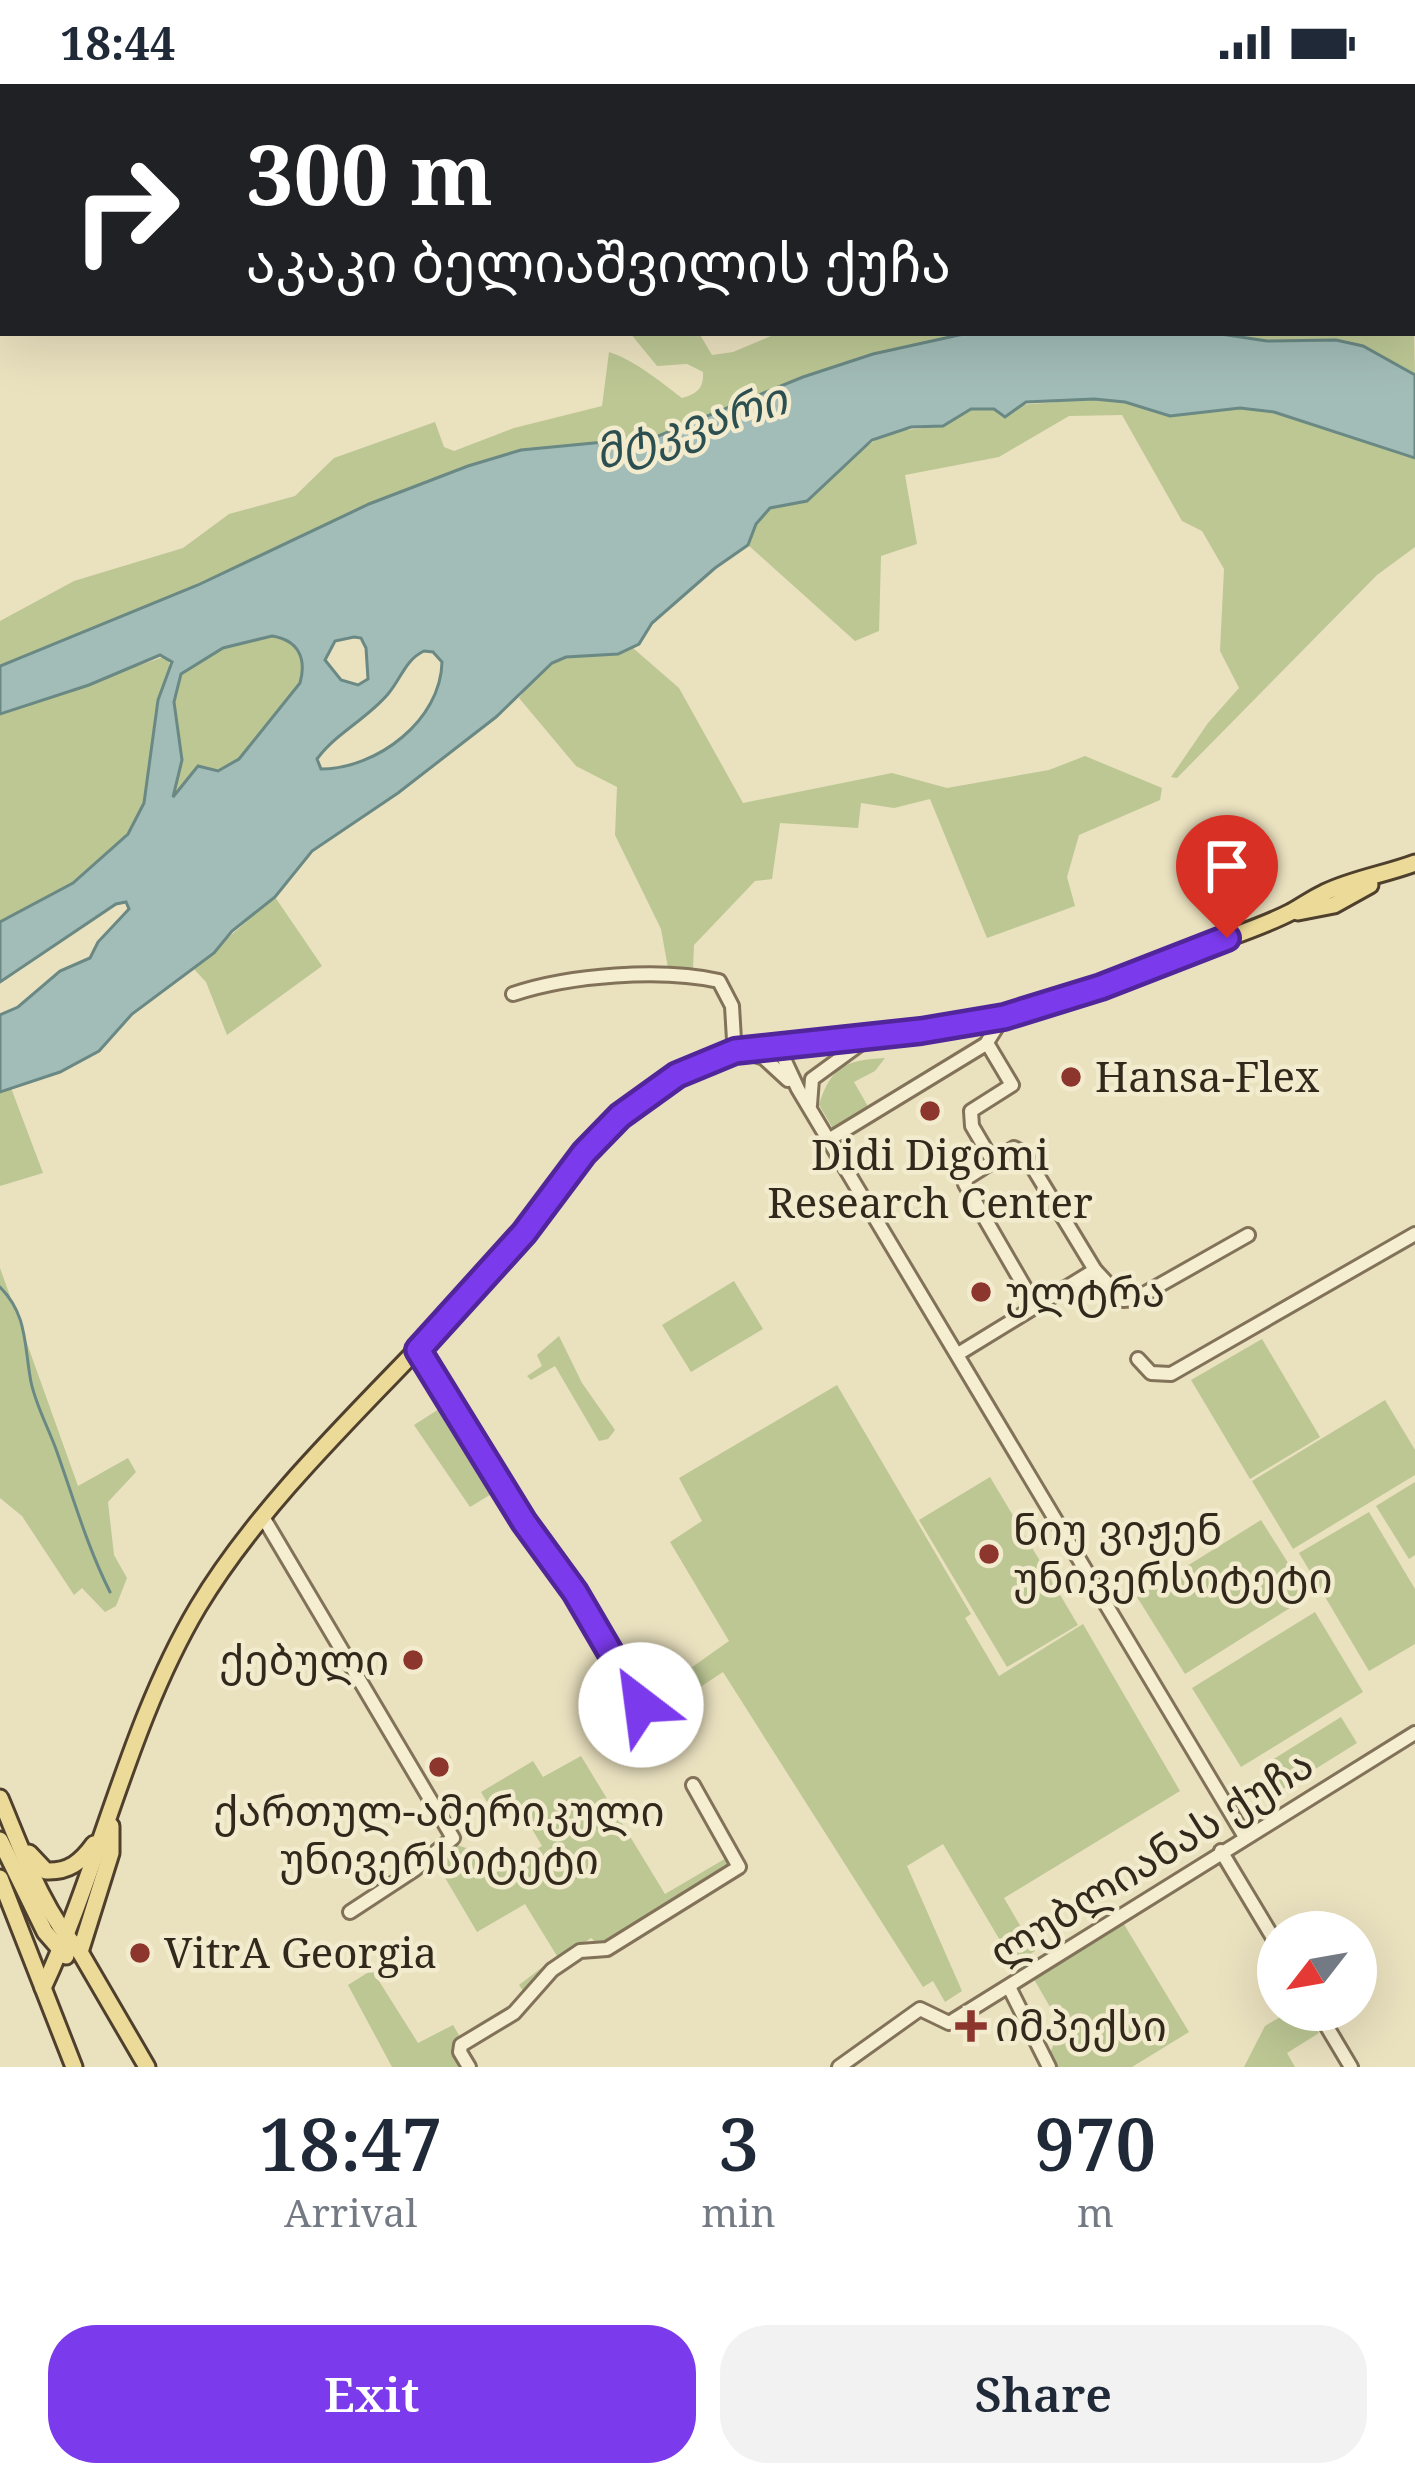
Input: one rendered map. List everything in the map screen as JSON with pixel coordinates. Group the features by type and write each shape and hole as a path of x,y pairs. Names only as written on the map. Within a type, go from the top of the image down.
{"main road":[{"path":"43,1988 176,1646 221,1570 263,1516 519,1239 584,1153 620,1116 677,1075 742,1051 1004,1017 1101,987 1407,866"},
{"path":"0,1798 8,1839 63,1944 80,1952 147,2067"},
{"path":"8,1839 40,1867 59,1872 82,1860 107,1824"},
{"path":"80,1952 111,1852 107,1824"},
{"path":"0,1878 74,2067"}],"street":[{"path":"513,994 547,982 626,976 698,976 719,981 732,1006 734,1040 742,1051 764,1058 798,1089"},
{"path":"830,1139 987,1042 1004,1017"},
{"path":"810,1106 812,1079 871,1036"},
{"path":"987,1042 1012,1084 971,1111 972,1126 992,1160"},
{"path":"778,1046 798,1089 1245,1837"},
{"path":"1035,1305 966,1189 967,1178 1014,1148 1021,1150 1095,1270 1124,1300 1135,1299 1248,1234"},
{"path":"1138,1359 1151,1373 1171,1374 1415,1234"},
{"path":"958,1354 1095,1270"},
{"path":"418,1350 524,1522 575,1592 641,1705"},
{"path":"263,1516 453,1838 350,1912"},
{"name":"ლუბლიანას ქუჩა","path":"839,2067 920,2009 949,2023 1415,1733"},
{"path":"469,2067 461,2045 514,2013 552,1970 585,1949 607,1949 739,1867 693,1785"},
{"path":"1222,1851 1257,1911"},
{"path":"1009,1987 1049,2067"},
{"path":"1330,2031 1351,2067"}],"green space":[{"path":"632,336 701,336 712,355 771,336 954,336 873,354 803,377 656,437 522,450 468,466 0,666 0,621 74,581 183,548 229,514 295,496 334,458 435,422 444,447 454,451 514,428 602,406 609,352 638,366 682,398 698,390 702,382 703,372 687,364 657,366"},
{"path":"1234,336 1414,336 1415,375 1363,346 1336,340 1267,341"},
{"path":"1094,399 1125,402 1170,416 1240,408 1274,412 1415,458 1415,547 1377,575 1177,778 1171,777 1239,688 1220,651 1224,569 1202,531 1182,521 1122,415 1069,416 999,457 905,475 917,544 881,556 879,631 855,641 748,545 756,524 770,508 807,501 846,460 888,432 943,426 971,409"},
{"path":"272,636 298,652 300,683 239,759 218,771 198,766 173,797 182,760 174,702 181,674 223,648"},
{"path":"633,648 679,688 743,803 892,773 947,788 1049,770 1085,756 1162,788 1160,800 1079,835 1067,877 1075,906 987,938 930,799 894,808 861,803 858,828 780,823 772,879 755,881 694,945 693,969 668,968 661,929 615,835 617,787 576,766 519,698 554,662"},
{"path":"166,656 169,677 157,716 148,789 136,819 85,874 0,922 0,714"},
{"path":"275,897 322,966 227,1035 206,982 193,968"},
{"path":"885,1058 875,1071 854,1082 870,1110 835,1132 819,1105 829,1081 850,1063"},
{"path":"11,1088 43,1173 0,1186 0,1092"},
{"path":"0,1268 78,1486 128,1458 136,1472 108,1502 114,1555 127,1578 116,1606 105,1612 82,1588 74,1595 22,1516 0,1498"},
{"path":"734,1281 763,1329 691,1372 662,1325"},
{"path":"559,1336 582,1383 615,1430 608,1439 599,1441 555,1366 531,1380 527,1376 542,1366 537,1355"},
{"path":"1262,1339 1320,1437 1250,1479 1191,1380"},
{"path":"837,1385 971,1614 965,1618 999,1676 1083,1624 1180,1791 1004,1898 1035,1951 1014,1964 943,1844 907,1866 962,1991 945,2002 933,1981 923,1987 723,1672 664,1711 647,1699 729,1641 670,1542 702,1521 679,1478"},
{"path":"1385,1400 1415,1450 1415,1475 1293,1549 1252,1481"},
{"path":"447,1404 498,1490 470,1507 414,1425"},
{"path":"990,1477 1078,1625 1007,1667 919,1520"},
{"path":"1415,1482 1415,1555 1409,1559 1376,1506"},
{"path":"1369,1512 1415,1589 1415,1644 1369,1671 1299,1553"},
{"path":"1261,1520 1309,1596 1185,1674 1137,1597"},
{"path":"1315,1612 1363,1692 1241,1767 1192,1688"},
{"path":"1341,1717 1357,1743 1280,1791 1264,1765"},
{"path":"581,1756 665,1894 728,1857 733,1865 601,1947 591,1938 524,1992 519,1985 557,1956 525,1904 477,1932 434,1859 457,1845 482,1853 495,1873 542,1846 518,1805 496,1817 481,1792 533,1761 543,1777"},
{"path":"1122,1921 1189,2032 1132,2067 1056,2067 1049,2056 1061,2026 1031,1974"},
{"path":"372,1970 418,2043 453,2025 478,2067 392,2067 348,1985"},
{"path":"1262,2031 1319,2033 1287,2053 1295,2067 1244,2067"}],"water":[{"name":"მტკვარი","path":"954,336 1336,340 1363,346 1415,375 1415,458 1274,412 1240,408 1170,416 1125,402 1094,399 1026,402 1005,417 994,409 971,409 943,426 911,427 872,440 807,501 770,508 756,524 748,545 652,623 639,644 618,654 566,657 552,663 496,717 398,793 312,851 275,897 232,931 214,953 132,1014 99,1051 60,1072 0,1092 0,1015 18,1007 60,971 90,958 98,942 129,909 126,902 116,904 0,982 0,922 73,883 128,834 144,803 158,700 172,662 160,655 0,714 0,666 198,585 369,504 468,466 521,450 656,437 873,354","holes":["272,636 298,652 300,683 239,759 218,771 198,766 173,797 182,760 174,702 181,674 223,648","361,638 368,679 358,685 341,680 325,660 335,641","424,651 433,652 442,662 431,703 418,721 384,750 342,767 321,769 317,759 380,703"]}],"waterway":[{"path":"0,1287 20,1320 36,1400 110,1592"}],"place":[{"name":"Hansa-Flex","path":"1071,1077"},
{"name":"Didi Digomi Research Center","path":"930,1111"},
{"name":"ულტრა","path":"981,1292"},
{"name":"ნიუ ვიჟენ უნივერსიტეტი","path":"989,1554"},
{"name":"ქებული","path":"413,1660"},
{"name":"ქართულ-ამერიკული უნივერსიტეტი","path":"439,1767"},
{"name":"VitrA Georgia","path":"140,1953"},
{"name":"იმპექსი","path":"971,2026"}],"route":[{"path":"641,1705 575,1592 524,1522 418,1350 524,1233 584,1153 620,1116 677,1075 735,1051 1004,1017 1101,987 1227,938"}]}
